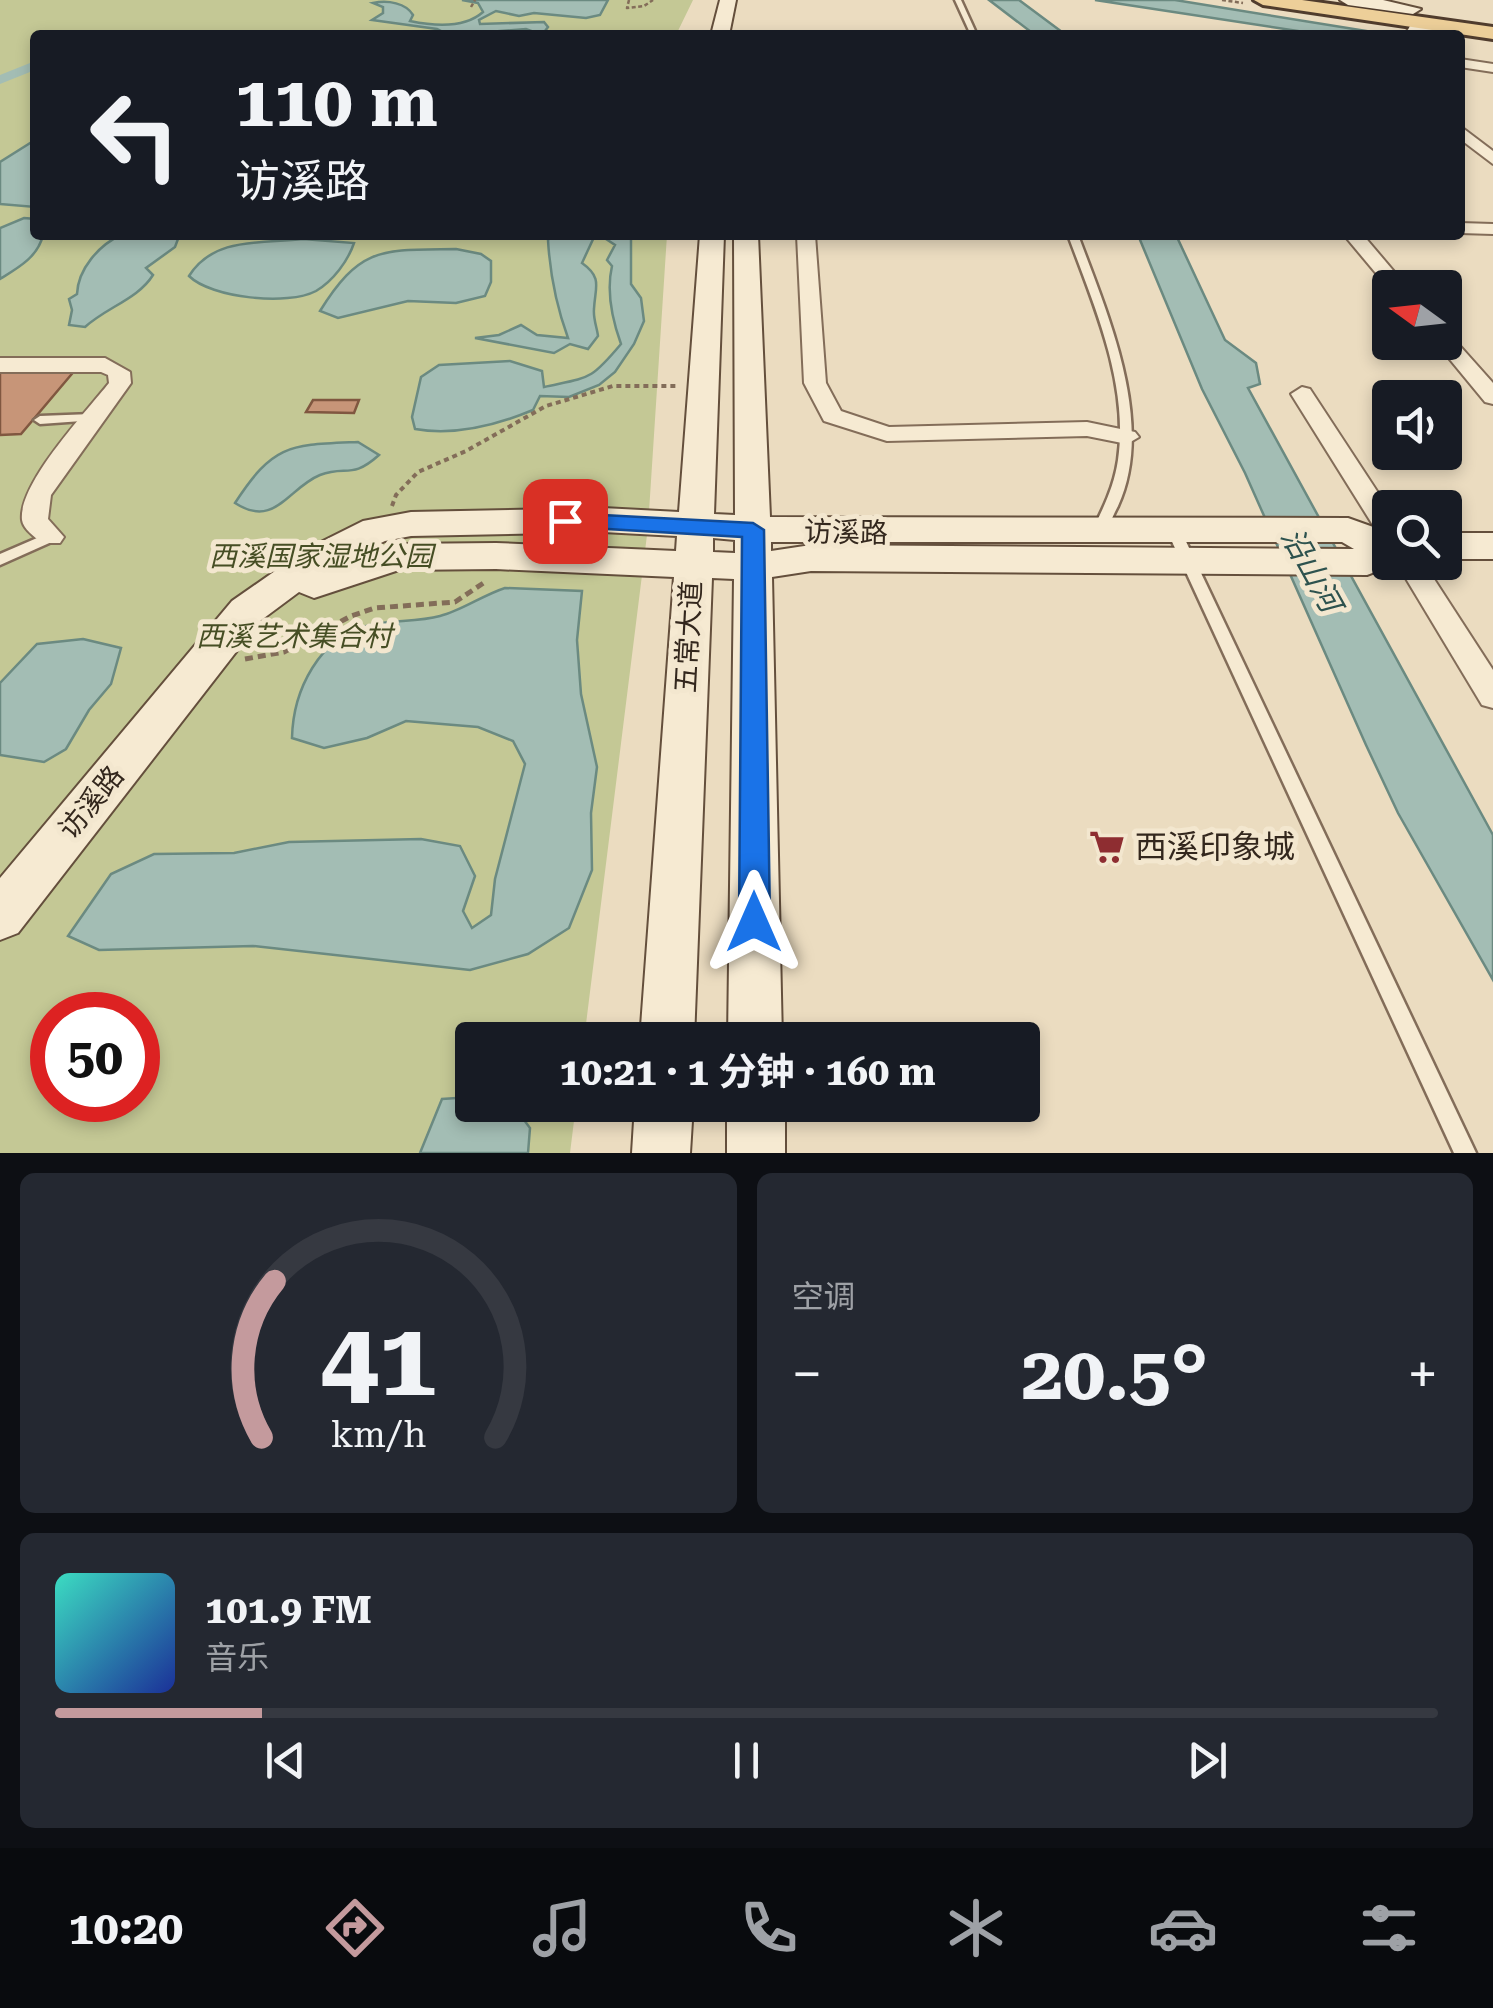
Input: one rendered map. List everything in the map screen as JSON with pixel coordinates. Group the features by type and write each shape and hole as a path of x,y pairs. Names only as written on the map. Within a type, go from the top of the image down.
{"main road":[{"path":"721,30 728,0"},
{"path":"1263,0 1493,30"},
{"path":"1308,0 1493,30"},
{"path":"1348,0 1412,19"},
{"name":"五常大道","path":"668,1022 712,240"},
{"path":"746,240 755,1022"},
{"name":"访溪路","path":"0,916 246,611 318,558 386,528 411,524 603,520 693,545"},
{"name":"访溪路","path":"752,548 1097,534 1181,547"},
{"path":"246,611 356,568 398,557 520,557 693,545 752,548 811,558 1181,547 1372,547"},
{"path":"1462,546 1493,546"},
{"path":"662,1153 663,1122"},
{"path":"756,1122 756,1153"}],"street":[{"path":"1412,19 1439,25"},
{"path":"1465,65 1493,68"},
{"path":"1465,137 1493,140"},
{"path":"1465,138 1493,158"},
{"path":"1465,228 1493,229"},
{"path":"806,240 815,384 832,416 887,434 1086,429 1126,437"},
{"path":"1357,240 1383,270"},
{"path":"1461,360 1493,397"},
{"path":"0,365 105,365 119,372 120,382 38,494 35,522 51,537"},
{"path":"1302,394 1372,531"},
{"path":"1405,580 1493,696"}],"lane":[{"path":"958,0 972,30"},
{"path":"1075,240 1126,409 1121,484 1097,534"},
{"path":"40,420 92,418"},
{"path":"0,560 51,537"},
{"path":"1181,547 1465,1153"}],"path":[{"path":"471,7 475,0"},
{"path":"630,0 627,8 644,6 653,0"},
{"path":"386,528 396,495 418,472 466,451 546,406 613,386 704,385"},
{"path":"215,646 246,660 282,653 340,620 379,607 440,608 469,596 520,557"}],"green space":[{"name":"西溪国家湿地公园","path":"0,0 693,0 678,30 30,30 30,240 667,240 648,527 586,1022 455,1022 455,1122 574,1122 570,1153 0,1153"}],"water":[{"path":"462,0 608,0 600,15 586,18 534,13 519,16 496,11 479,20 480,24 544,22 546,30 439,30 372,20 383,13 383,7 373,3 390,2 410,11 410,21 458,24 483,12 478,3"},
{"path":"989,0 1019,0 1059,30 1028,30"},
{"path":"1095,0 1175,0 1360,30 1291,30"},
{"path":"30,143 30,207 0,204 0,162"},
{"path":"30,219 30,240 41,240 26,261 0,279 0,228"},
{"path":"113,240 178,240 175,247 146,268 153,275 139,290 85,327 69,325 69,299 77,294 86,267"},
{"path":"548,240 593,240 582,263 595,278 596,289 598,336 588,349 570,344 554,353 475,338 499,335 521,325 537,335 568,338 550,265"},
{"path":"608,240 631,240 631,284 641,298 644,321 615,372 599,385 569,397 540,396 533,410 490,424 445,431 415,429 412,417 421,377 439,365 510,361 542,371 544,387 580,379 602,365 621,344 611,305 612,266 607,260 615,245"},
{"name":"沿山河","path":"1140,240 1178,240 1225,340 1256,363 1260,384 1248,388 1493,835 1493,980 1398,813 1245,473 1202,389"},
{"path":"256,242 354,243 334,276 303,296 269,299 231,294 200,284 189,276 212,254"},
{"path":"456,249 481,254 491,261 491,282 485,296 456,303 408,301 338,318 320,311 348,274 376,256 410,250"},
{"path":"358,442 379,455 355,470 320,475 271,509 249,510 235,503 261,469 286,451 316,444"},
{"path":"505,588 582,591 577,640 581,694 597,767 591,813 592,870 569,928 528,954 470,970 253,946 99,950 68,936 111,874 154,854 234,853 289,842 421,839 460,846 475,876 463,911 472,928 491,915 495,879 525,764 513,741 478,727 406,721 367,738 324,748 292,738 304,684 323,653 336,641 370,625 448,614"},
{"path":"83,639 121,648 111,684 89,710 66,749 44,762 0,755 0,683 37,644"},
{"path":"455,1098 455,1122 526,1122 530,1128 528,1153 420,1153 442,1099"}],"building":[{"path":"76,369 21,434 0,435 0,371"},
{"path":"313,400 359,400 354,413 306,412"}],"waterway":[{"path":"0,80 30,67"}],"place":[{"name":"西溪印象城","path":"1107,847"}],"route":[{"path":"565,521 753,530 754,922"}],"park label":[{"name":"西溪艺术集合村","path":"294,636"}]}
